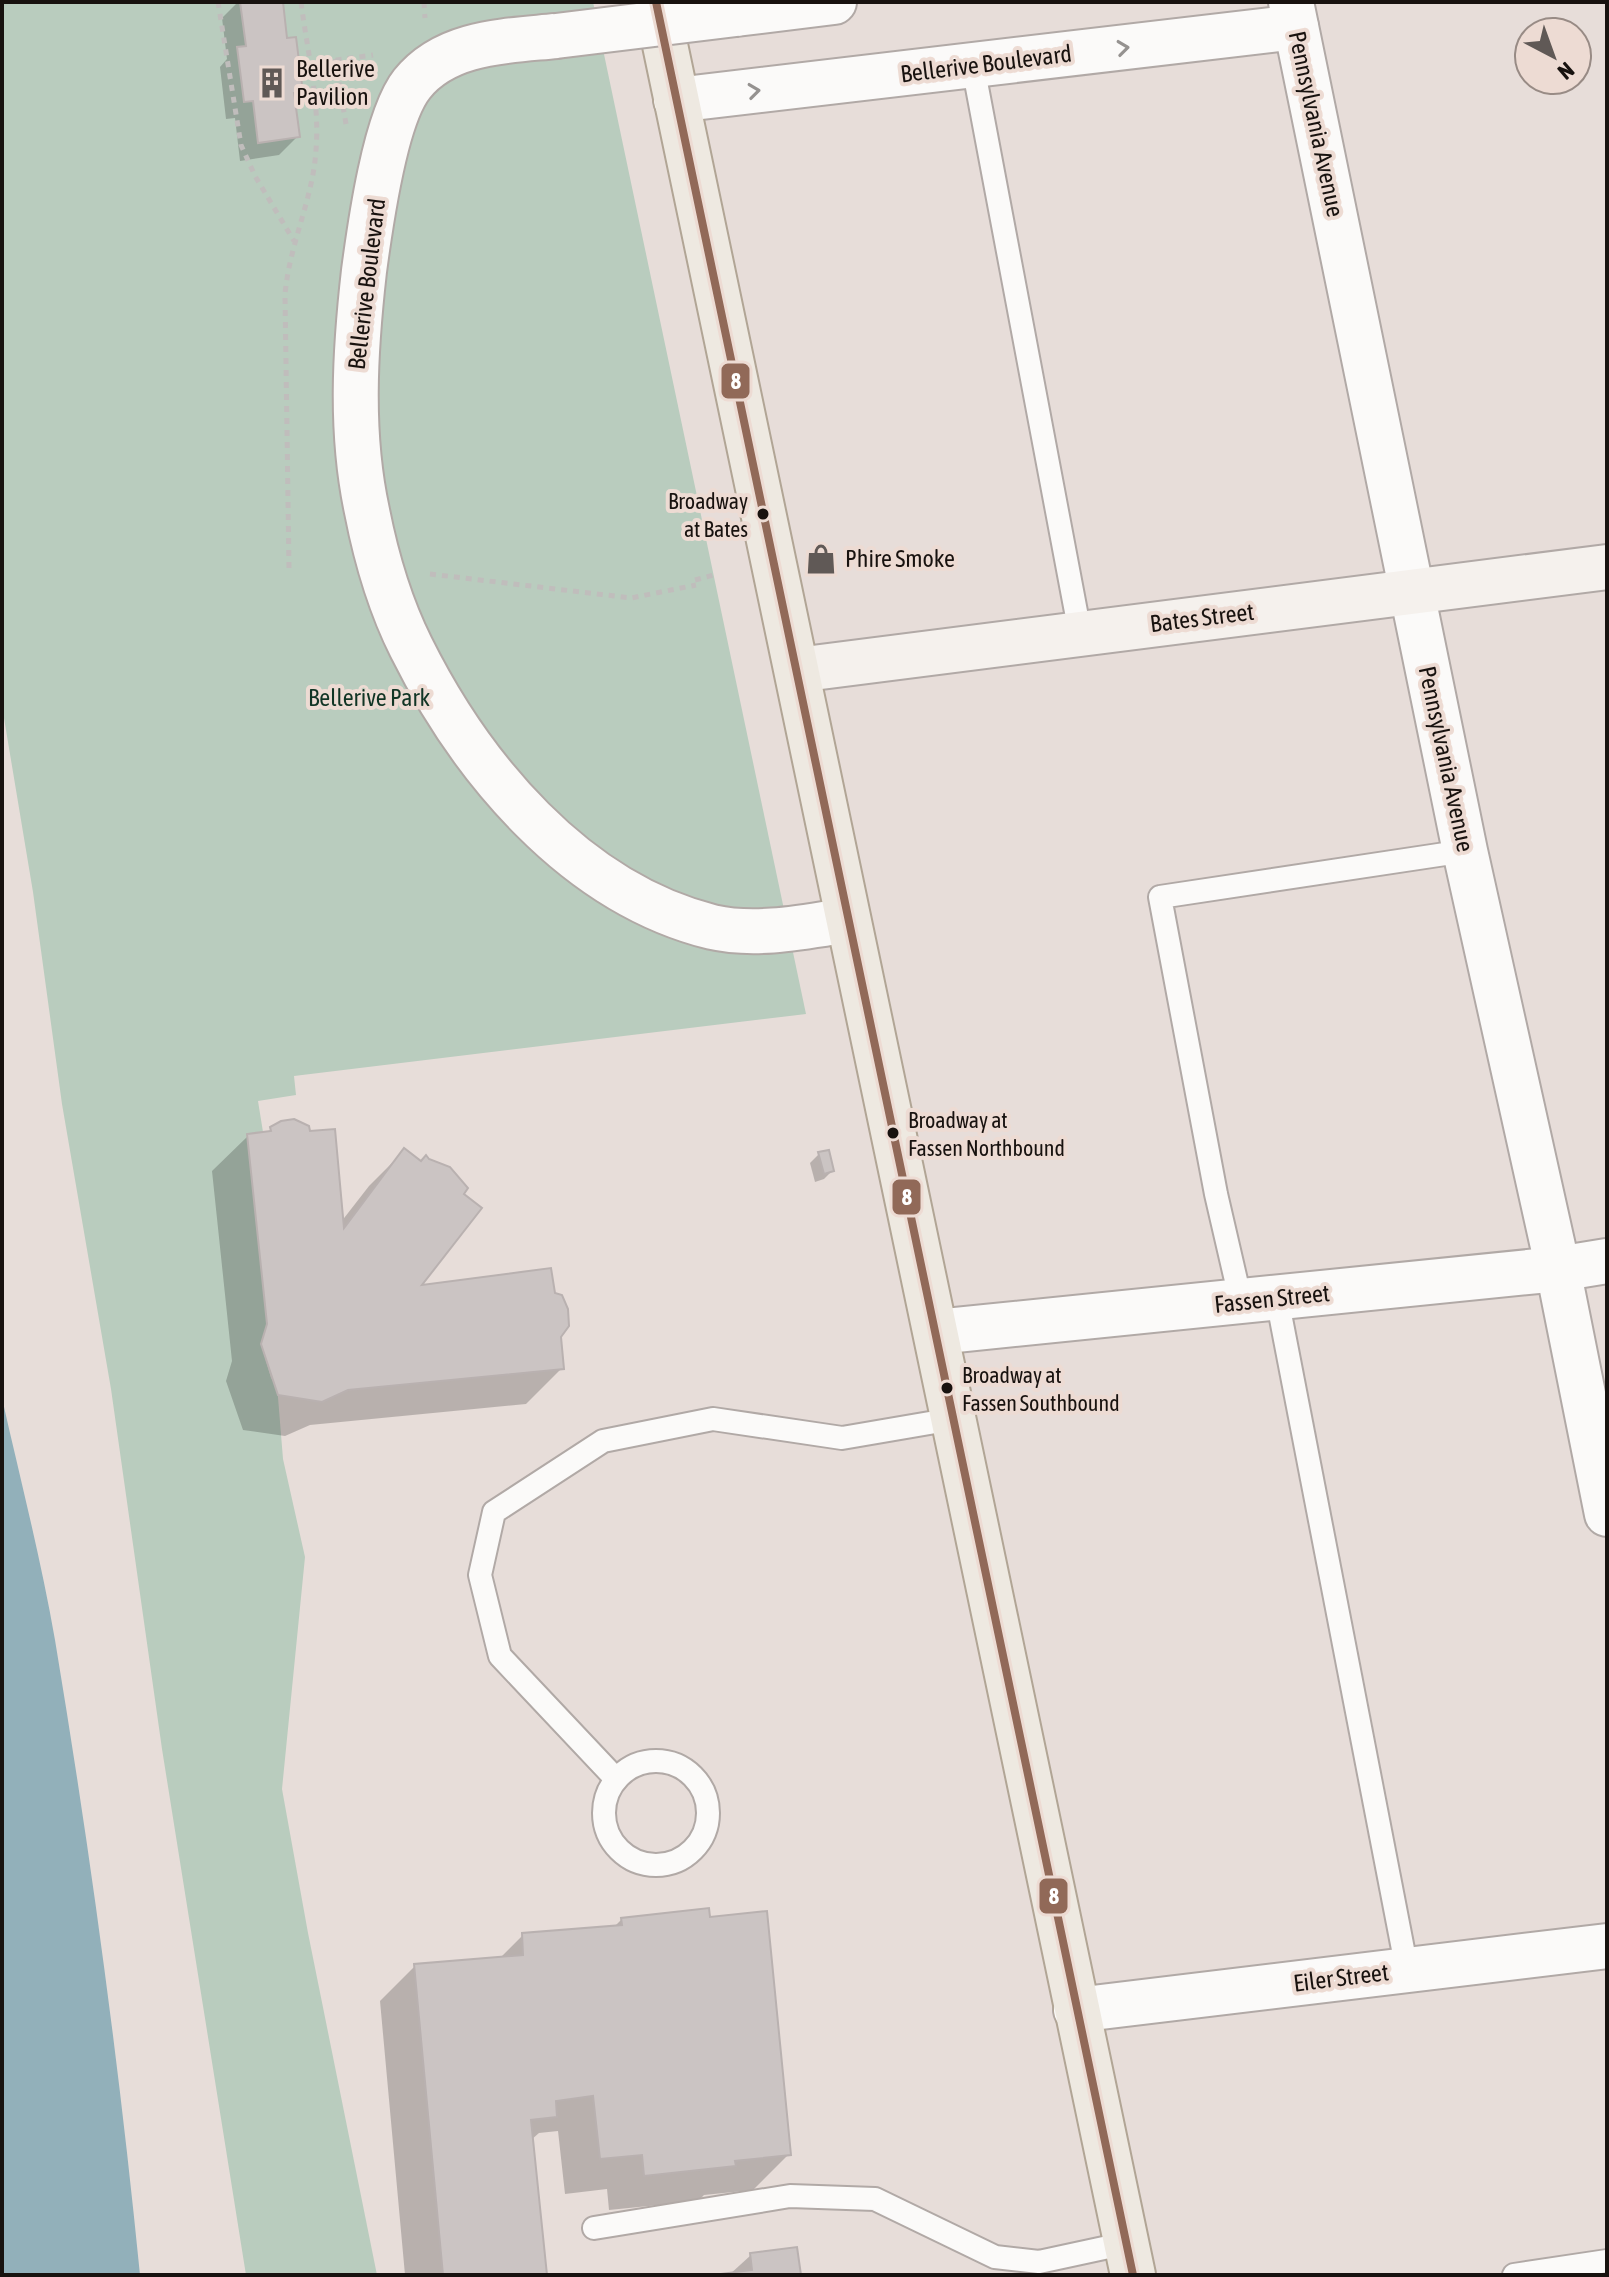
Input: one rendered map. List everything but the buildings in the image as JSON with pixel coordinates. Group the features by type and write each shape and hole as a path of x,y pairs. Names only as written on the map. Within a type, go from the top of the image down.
{"main road":[{"path":"656,2 1130,2259"},
{"name":"Bates Street","path":"797,670 1607,567"}],"street":[{"name":"Bellerive Boulevard","path":"834,2 469,48 443,58 412,84 400,104 390,134 369,236 355,385 366,508 381,569 410,645 447,713 488,770 531,817 572,854 612,883 657,908 715,928 771,930 848,920"},
{"name":"Bellerive Boulevard","path":"676,100 973,66 1293,14"},
{"name":"Pennsylvania Avenue","path":"1293,14 1465,851 1558,1269 1607,1514"},
{"name":"Fassen Street","path":"936,1332 1558,1269 1607,1261"},
{"name":"Eiler Street","path":"1076,2010 1607,1946"}],"lane":[{"path":"973,66 1080,633"},
{"path":"1407,1970 1259,1300 1216,1194 1160,897 1465,851"},
{"path":"616,1779 500,1656 480,1575 494,1512 603,1441 713,1419 842,1438 953,1419"},
{"path":"655,1762 681,1767 695,1777 704,1793 708,1810 706,1828 699,1843 687,1856 672,1863 639,1863 624,1855 612,1843 605,1827 604,1810 616,1779 630,1768 655,1762"},
{"path":"594,2228 790,2196 875,2199 995,2257 1039,2262 1130,2259"},
{"path":"1514,2275 1607,2261"}],"path":[{"path":"218,2 241,145 295,242"},
{"path":"289,568 285,295 316,151 316,123 301,2"},
{"path":"300,65 373,55"},
{"path":"335,59 345,124 358,127"},
{"path":"229,74 240,72"},
{"path":"381,569 631,598 696,583 714,575"}],"green space":[{"name":"Bellerive Park","path":"2,2 593,2 806,1014 294,1076 296,1095 258,1101 263,1132 247,1134 267,1324 261,1344 271,1378 277,1385 283,1459 305,1557 282,1789 377,2275 246,2275 162,1749 111,1389 62,1104 33,892 2,706"}],"water":[{"path":"2,1398 43,1579 68,1719 113,2036 140,2275 2,2275"}],"transit line":[{"name":"8","path":"656,2 1133,2275"}],"place":[{"name":"Bellerive Pavilion","path":"272,83"},
{"name":"Broadway at Bates","path":"763,514"},
{"name":"Phire Smoke","path":"821,559"},
{"name":"Broadway at Fassen Northbound","path":"893,1133"},
{"name":"Broadway at Fassen Southbound","path":"947,1388"}]}
